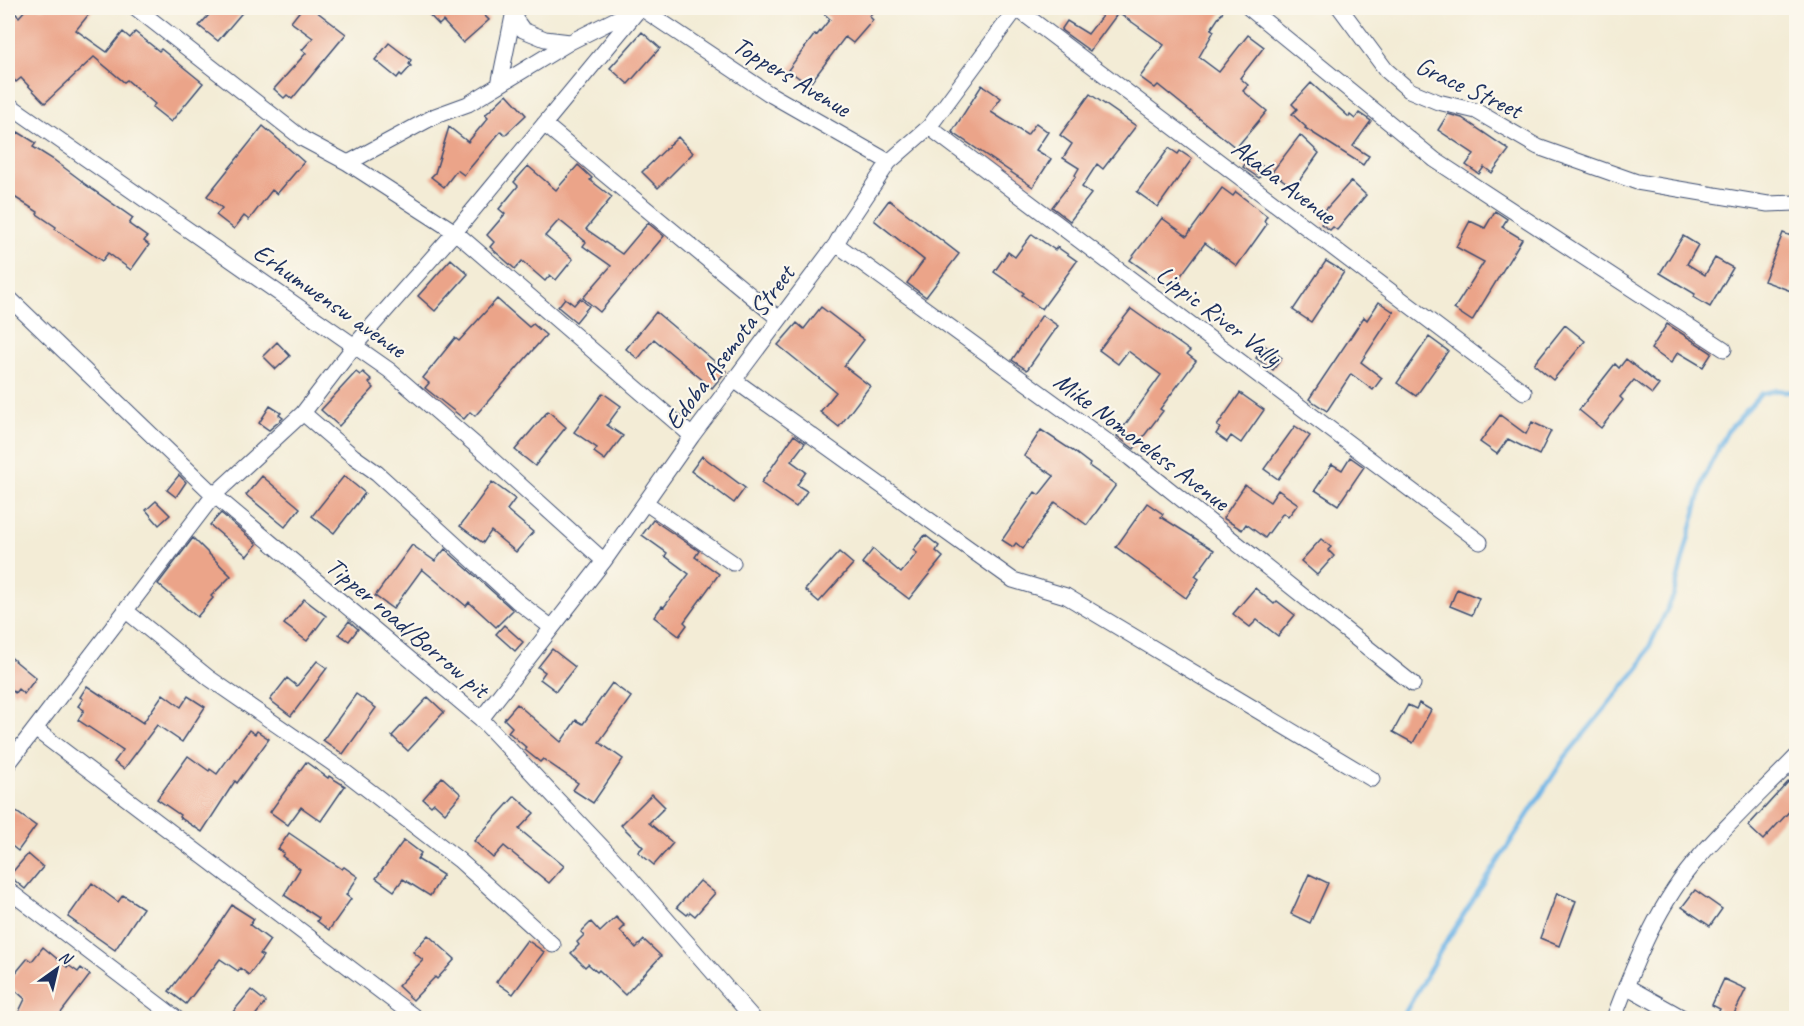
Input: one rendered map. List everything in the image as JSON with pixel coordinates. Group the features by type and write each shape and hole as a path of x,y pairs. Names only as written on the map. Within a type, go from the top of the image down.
{"street":[{"path":"136,8 303,140 348,163 455,232 692,436"},
{"path":"348,163 435,116 468,104 570,42 640,8"},
{"path":"8,764 214,495 303,413 355,345 455,232 640,8"},
{"name":"Toppers Avenue","path":"640,8 768,93 889,162"},
{"name":"Edoba Asemota Street","path":"481,719 604,561 692,436 836,244 889,162 929,127 1016,8"},
{"name":"Akaba Avenue","path":"1016,8 1524,392"},
{"path":"1249,8 1435,160 1724,349"},
{"name":"Grace Street","path":"1340,8 1386,70 1410,90 1438,102 1476,111 1538,147 1637,182 1768,204 1797,203"},
{"path":"499,85 516,12"},
{"path":"516,12 523,30 544,39 570,42"},
{"name":"Erhumwensw avenue","path":"8,104 398,377 604,561"},
{"path":"544,124 779,319"},
{"name":"Lippic River Vally","path":"929,127 1480,542"},
{"name":"Mike Nomoreless Avenue","path":"836,244 1130,458 1413,684"},
{"name":"Tipper road/Borrow pit","path":"8,297 214,495 481,719 620,866 753,1018"},
{"path":"734,380 1013,580 1066,596 1372,779"},
{"path":"303,413 353,456 377,473 517,601 551,627"},
{"path":"646,503 733,563"},
{"path":"124,610 209,678 345,772 459,860 553,945"},
{"path":"35,729 416,1018"},
{"path":"1614,1018 1648,934 1698,857 1797,757"},
{"path":"8,892 176,1018"},
{"path":"1626,986 1683,1018"}],"building":[{"path":"27,8 94,8 76,30 107,52 123,32 130,38 135,32 159,51 161,49 203,83 171,122 152,107 155,104 127,80 124,82 94,57 45,103 21,78 16,82 8,73 8,18 16,14 19,17"},
{"path":"215,8 246,8 218,41 199,26"},
{"path":"302,8 312,8 346,34 292,99 287,95 284,98 274,89 306,53 302,50 313,38 291,22"},
{"path":"423,8 477,8 489,20 463,43 443,21 439,25"},
{"path":"818,8 877,8 869,16 873,20 853,43 845,37 809,85 788,70 815,34 817,35 830,19"},
{"path":"1089,8 1225,8 1211,29 1214,31 1199,57 1219,72 1248,35 1264,47 1240,78 1248,85 1243,91 1267,111 1236,148 1158,85 1155,88 1140,77 1164,45 1132,22 1118,13 1090,51 1061,30 1067,21 1088,34 1102,16"},
{"path":"642,32 660,48 628,84 610,68"},
{"path":"389,43 411,60 409,64 411,66 397,78 375,60"},
{"path":"1311,83 1349,117 1350,115 1355,119 1359,113 1371,121 1353,146 1369,156 1363,165 1305,128 1292,114 1297,109 1292,104"},
{"path":"982,85 1001,98 991,112 1027,135 1036,123 1048,132 1036,150 1051,159 1033,187 952,132"},
{"path":"507,94 526,115 505,135 501,131 464,175 457,170 444,187 431,177 435,173 449,127 468,142 488,118 485,115"},
{"path":"1090,94 1136,126 1103,169 1097,164 1082,187 1091,194 1070,221 1052,207 1076,176 1079,168 1063,158 1072,144 1060,135"},
{"path":"1448,114 1462,118 1509,150 1492,173 1484,167 1479,174 1466,165 1474,154 1438,130"},
{"path":"263,126 304,162 277,194 272,190 249,220 244,216 234,229 216,215 222,208 207,196"},
{"path":"18,132 36,143 33,147 133,218 129,224 147,237 144,241 149,245 131,270 108,253 102,261 55,229 56,227 37,214 38,212 8,193 8,150"},
{"path":"1300,135 1319,153 1294,188 1272,172"},
{"path":"678,137 693,153 658,188 642,172"},
{"path":"1169,148 1178,154 1180,151 1192,159 1158,207 1137,192"},
{"path":"1249,158 1265,168 1259,178 1243,167"},
{"path":"578,165 592,178 590,180 612,197 586,229 622,254 648,223 664,236 600,312 583,298 611,266 583,246 586,242 559,220 545,236 573,259 556,280 550,275 545,281 522,261 515,269 490,247 494,242 487,235 505,214 499,209 518,186 514,182 528,166 556,190"},
{"path":"1351,181 1366,195 1337,230 1333,227 1330,230 1321,224 1324,220 1320,216"},
{"path":"1222,188 1233,196 1236,192 1267,216 1264,221 1267,224 1237,266 1205,243 1171,289 1130,260 1162,218 1187,236"},
{"path":"889,200 959,254 926,297 907,283 924,260 874,220"},
{"path":"1495,211 1507,219 1502,227 1522,239 1472,321 1454,309 1484,262 1456,247 1470,221 1485,228"},
{"path":"1783,233 1797,238 1797,276 1791,291 1764,281"},
{"path":"1032,234 1055,250 1057,247 1077,261 1042,309 994,272 1008,252 1015,257"},
{"path":"1683,236 1698,245 1687,264 1705,275 1715,258 1733,268 1710,307 1693,297 1695,294 1660,273"},
{"path":"451,259 468,274 435,311 418,296"},
{"path":"1326,261 1344,272 1311,322 1293,310"},
{"path":"565,298 574,305 580,298 589,306 576,322 558,307"},
{"path":"497,299 529,327 533,324 546,335 475,416 470,412 464,419 425,388 429,383 423,378 455,338 459,341"},
{"path":"1379,302 1394,312 1361,362 1382,378 1373,390 1351,374 1327,411 1309,399 1364,317 1367,320"},
{"path":"821,307 864,340 844,366 870,386 839,427 820,412 836,392 778,345 797,323 804,329"},
{"path":"1131,309 1190,351 1187,354 1196,361 1160,409 1163,411 1134,449 1117,436 1161,375 1128,351 1118,364 1099,350"},
{"path":"656,312 726,371 712,388 654,339 638,359 626,349"},
{"path":"1042,315 1058,326 1027,370 1012,360"},
{"path":"1667,324 1712,353 1703,367 1678,352 1671,363 1651,349"},
{"path":"1565,325 1585,341 1553,380 1534,364"},
{"path":"1429,337 1448,351 1416,396 1397,383"},
{"path":"277,342 290,356 276,369 263,356"},
{"path":"1264,345 1282,358 1273,370 1256,358"},
{"path":"1626,359 1659,385 1652,394 1634,380 1620,397 1623,400 1601,428 1579,410 1615,364 1619,368"},
{"path":"356,372 360,375 363,372 372,380 369,383 374,388 339,426 321,410"},
{"path":"603,393 621,406 607,425 623,436 605,460 594,452 597,448 574,432"},
{"path":"1240,393 1264,410 1241,443 1231,436 1227,442 1216,434 1220,428 1217,426"},
{"path":"270,406 281,413 279,415 283,418 269,430 259,423"},
{"path":"548,411 566,427 535,466 515,450"},
{"path":"1500,415 1526,434 1532,422 1551,431 1539,455 1508,439 1497,454 1480,442"},
{"path":"1295,426 1310,436 1278,479 1264,469"},
{"path":"1041,430 1073,451 1090,464 1089,466 1116,485 1087,525 1055,502 1023,549 1016,543 1013,547 1002,540 1035,492 1039,495 1054,476 1024,456"},
{"path":"794,435 805,443 791,461 806,472 797,485 807,491 796,507 761,483"},
{"path":"702,456 745,488 734,503 691,471"},
{"path":"1350,457 1364,467 1338,505 1315,490 1332,464 1342,470"},
{"path":"179,475 186,482 176,497 167,490"},
{"path":"262,476 300,508 285,527 246,495"},
{"path":"344,476 365,493 334,533 312,516"},
{"path":"492,482 515,499 507,510 533,532 516,552 491,531 483,543 460,526"},
{"path":"1245,485 1270,502 1278,490 1298,504 1288,517 1283,513 1265,538 1246,524 1242,530 1223,518"},
{"path":"156,501 170,515 159,525 146,510"},
{"path":"1147,503 1163,514 1161,517 1214,550 1195,576 1199,579 1186,598 1116,547"},
{"path":"221,513 257,544 247,556 210,525"},
{"path":"653,520 699,551 695,557 719,574 684,622 687,625 679,636 654,617 689,574 665,556 667,553 642,535"},
{"path":"925,535 939,546 936,551 943,557 909,599 862,563 873,549 901,573 917,553 913,550"},
{"path":"193,538 231,576 211,596 213,598 197,617 158,584"},
{"path":"1321,539 1331,547 1328,550 1334,556 1317,575 1301,561"},
{"path":"412,545 435,561 445,549 513,610 496,627 469,602 466,606 422,569 393,609 375,596"},
{"path":"839,552 853,564 819,602 805,590"},
{"path":"1255,588 1274,604 1277,601 1295,615 1278,636 1257,620 1250,627 1233,614"},
{"path":"1457,589 1479,598 1472,615 1450,606"},
{"path":"304,599 326,616 307,641 284,624"},
{"path":"349,621 358,629 349,641 339,634"},
{"path":"504,625 523,642 515,651 496,634"},
{"path":"552,649 575,667 556,691 540,679 545,672 538,667"},
{"path":"8,655 36,678 24,694 18,689 15,693 8,687"},
{"path":"317,661 327,668 291,716 270,700 287,678 297,686"},
{"path":"612,683 631,697 599,742 623,759 593,803 573,790 578,783 543,759 540,762 525,750 527,748 508,732 512,727 504,719 517,704 561,742 576,720 583,724"},
{"path":"87,686 143,723 163,694 181,707 188,696 205,707 182,742 157,725 124,769 114,762 123,750 78,720 84,710 78,706 83,699 80,697"},
{"path":"356,694 376,708 343,754 323,740"},
{"path":"428,697 444,712 408,751 392,736"},
{"path":"1419,703 1431,710 1413,743 1393,732 1408,705 1416,709"},
{"path":"249,730 255,734 257,731 269,739 237,783 235,781 202,832 157,799 188,756 217,774"},
{"path":"306,762 328,778 329,776 345,786 321,821 301,807 288,825 270,812"},
{"path":"442,777 461,794 445,813 434,803 431,806 423,799"},
{"path":"1789,781 1797,789 1797,803 1763,840 1748,826"},
{"path":"652,794 665,807 649,823 673,843 654,865 638,852 643,847 621,825"},
{"path":"515,796 534,813 519,829 564,866 549,883 504,846 493,858 474,841"},
{"path":"8,806 36,826 18,851 8,843"},
{"path":"289,833 342,869 344,867 358,877 346,895 351,899 329,930 317,921 319,918 284,895 300,869 282,856 284,853 278,849"},
{"path":"404,840 421,853 417,859 443,875 430,896 403,879 394,891 376,878"},
{"path":"28,854 43,867 25,889 9,876"},
{"path":"1309,874 1328,883 1310,923 1291,914"},
{"path":"700,881 715,893 695,916 690,912 687,915 677,907"},
{"path":"92,883 118,902 123,895 143,908 115,950 68,917"},
{"path":"1695,890 1722,909 1710,926 1682,907"},
{"path":"1557,893 1576,901 1559,946 1540,938"},
{"path":"232,905 254,919 250,925 270,940 260,954 263,956 249,975 240,968 238,971 220,959 186,1004 169,991"},
{"path":"616,917 625,926 620,931 636,948 644,940 661,956 625,995 599,970 597,972 588,964 585,967 571,953 579,945 577,942 584,935 581,932 591,922 600,932"},
{"path":"428,935 455,959 413,1000 398,986 423,960 413,952"},
{"path":"527,940 544,952 513,994 496,982"},
{"path":"43,947 67,967 68,965 78,972 81,968 90,975 57,1018 16,1018 25,999 8,982 28,958 32,961"},
{"path":"1724,979 1746,989 1732,1018 1718,1013 1720,1009 1712,1005"},
{"path":"251,990 266,1002 253,1018 228,1018"}],"waterway":[{"path":"1402,1018 1441,950 1565,757 1640,666 1673,597 1705,475 1727,432 1761,394 1777,390 1796,393"}]}
